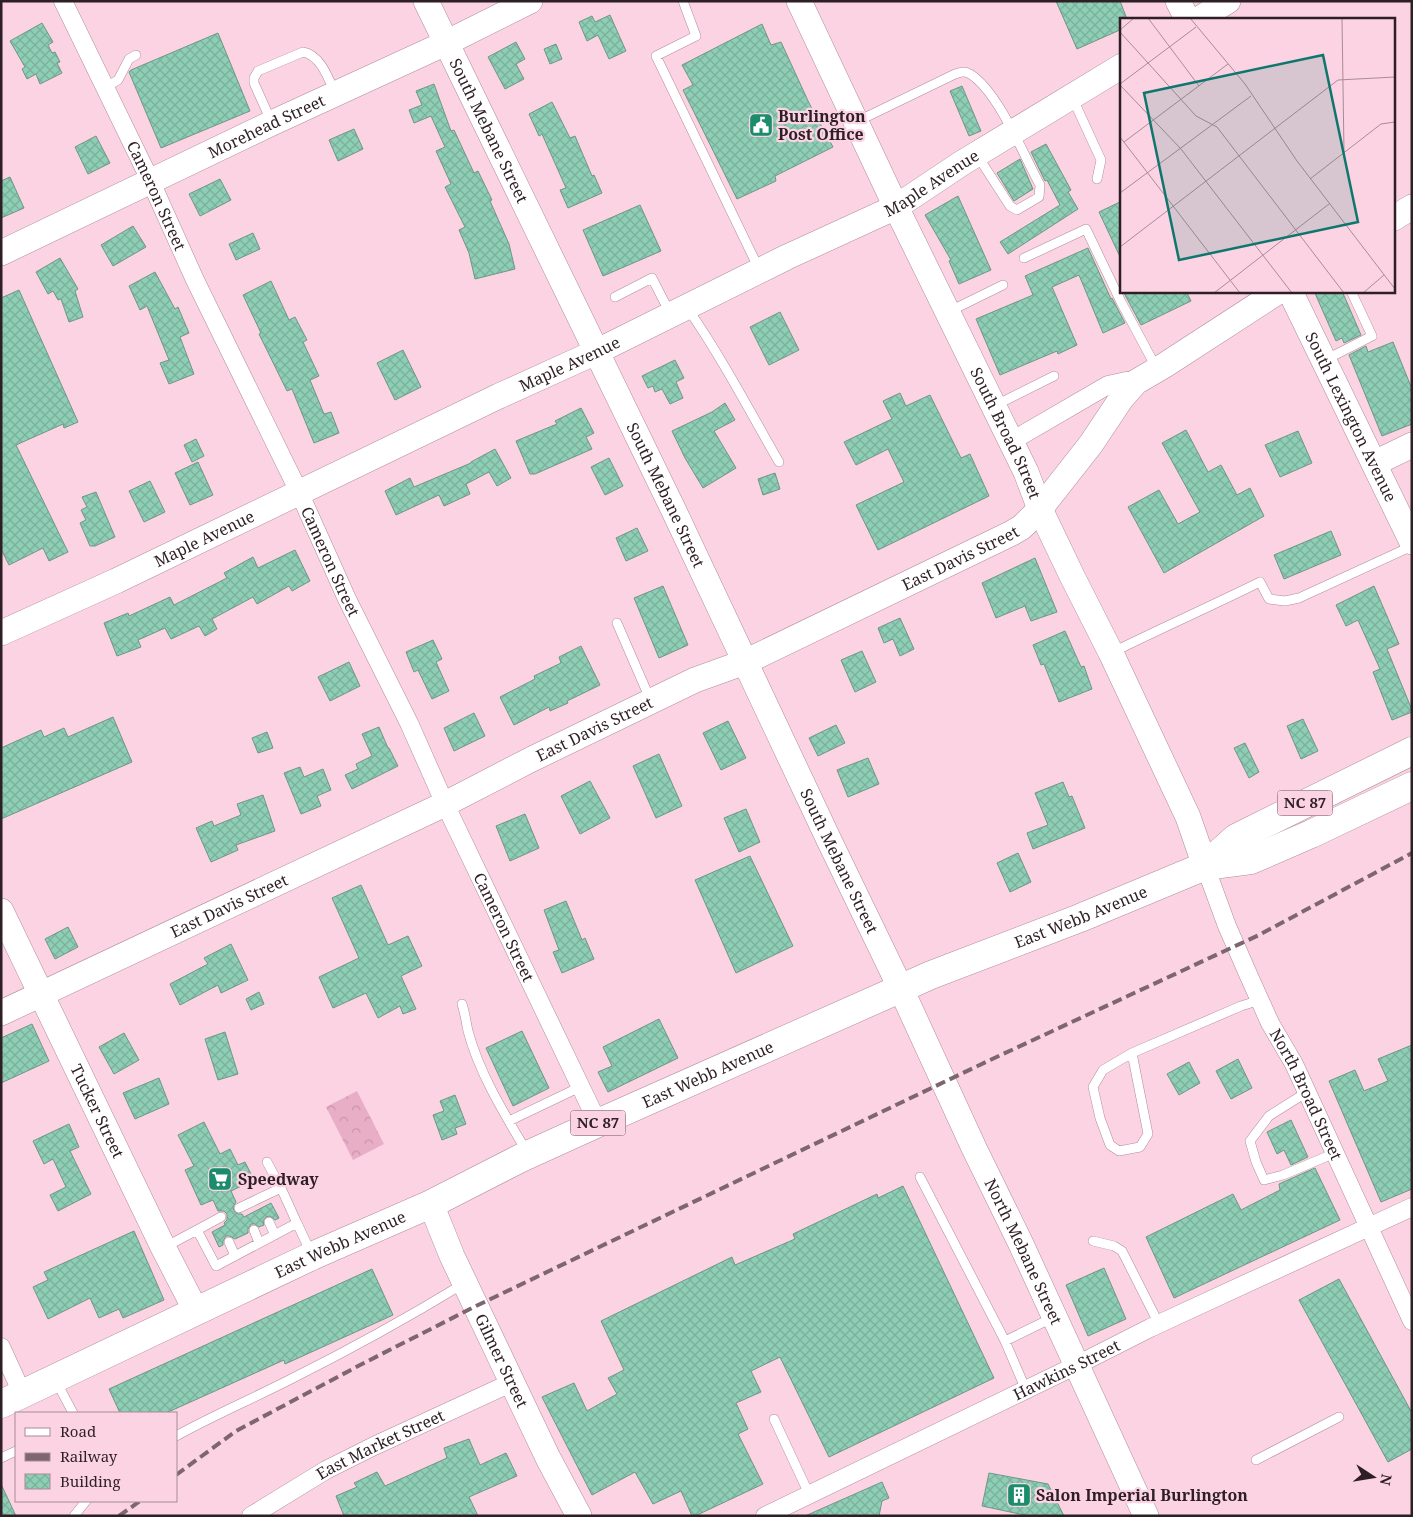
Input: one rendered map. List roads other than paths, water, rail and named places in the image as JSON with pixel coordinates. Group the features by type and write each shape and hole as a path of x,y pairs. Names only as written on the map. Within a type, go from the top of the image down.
{"highway":[{"name":"East Webb Avenue","path":"1205,866 1236,838 1412,751"},
{"name":"East Webb Avenue","path":"12,1399 312,1256 431,1204 598,1123 901,989 976,957 1080,918 1205,866 1251,860 1412,786"}],"street":[{"name":"Cameron Street","path":"63,1 151,182 195,280 299,492 347,599 409,723 445,804 598,1123"},
{"name":"South Mebane Street","path":"426,1 675,513 901,989"},
{"name":"Morehead Street","path":"1,253 272,123 446,43 530,1"},
{"name":"South Broad Street","path":"799,1 896,208 1026,472 1040,509 1111,653 1188,817 1205,866"},
{"path":"1178,1 1186,18"},
{"path":"1201,18 1228,1"},
{"name":"Maple Avenue","path":"1,633 116,581 499,396 596,352 759,270 896,208 977,154 1120,67"},
{"path":"1396,217 1412,207"},
{"name":"East Davis Street","path":"1,1013 445,804 695,680 745,662 1012,533 1022,527 1040,509 1091,444 1121,399 1146,376 1277,292"},
{"name":"South Lexington Avenue","path":"1290,292 1375,463 1412,544"},
{"name":"East Davis Street","path":"1010,442 1108,385 1146,376"},
{"path":"1375,463 1412,445"},
{"name":"North Broad Street","path":"1205,866 1227,926 1260,1000 1307,1092 1412,1320"},
{"name":"Tucker Street","path":"1,911 163,1247 196,1311"},
{"name":"North Mebane Street","path":"901,989 1146,1516"},
{"name":"Gilmer Street","path":"431,1204 452,1256 548,1458 579,1516"},
{"name":"Hawkins Street","path":"765,1516 1159,1324 1412,1207"},
{"path":"1,1347 12,1399"},
{"name":"East Market Street","path":"256,1514 334,1466 513,1382"}],"lane":[{"path":"683,1 696,36 656,56 759,270"},
{"path":"272,123 254,83 254,78 263,69 303,52 308,53 324,69 336,94"},
{"path":"104,88 118,80 129,60 136,55"},
{"path":"856,122 963,72 969,74 982,84 996,103 1040,185 1039,196 1018,210 1010,206 977,154"},
{"path":"1072,97 1101,160 1097,179"},
{"path":"1024,258 1086,229 1121,302 1146,376"},
{"path":"615,297 652,278 678,311 719,356 779,462"},
{"path":"948,312 1003,285"},
{"path":"1323,361 1372,336 1351,292"},
{"path":"993,407 1054,376"},
{"path":"1111,653 1193,612 1209,607 1260,582 1269,599 1285,601 1299,598 1412,544"},
{"path":"617,623 651,702"},
{"path":"1132,1053 1148,1134 1140,1147 1119,1151 1110,1145 1100,1118 1093,1087 1104,1070 1132,1053 1241,1006 1260,1000"},
{"path":"462,1004 478,1060 509,1121 529,1155"},
{"path":"509,1121 580,1087"},
{"path":"1307,1092 1269,1116 1250,1141 1264,1180 1283,1175 1335,1154"},
{"path":"267,1162 312,1256"},
{"path":"920,1177 1005,1341 1026,1390"},
{"path":"243,1210 261,1203 280,1188"},
{"path":"163,1247 197,1230 219,1222"},
{"path":"269,1222 275,1235"},
{"path":"197,1230 216,1266 297,1224"},
{"path":"254,1230 260,1243"},
{"path":"1093,1241 1114,1246 1122,1251 1159,1324"},
{"path":"228,1242 235,1256"},
{"path":"178,1435 398,1324 465,1283"},
{"path":"1005,1341 1055,1317"},
{"path":"54,1379 71,1412"},
{"path":"1256,1460 1339,1417"},
{"path":"774,1419 809,1494"},
{"path":"1,1458 15,1451"},
{"path":"74,1516 85,1502"}],"railway":[{"path":"178,1474 236,1431 476,1306 988,1061 1259,935 1412,853"},
{"path":"119,1516 139,1502"}],"place":[{"name":"Burlington Post Office","path":"761,125"},
{"name":"Speedway","path":"220,1179"},
{"name":"Salon Imperial Burlington","path":"1019,1495"}]}
